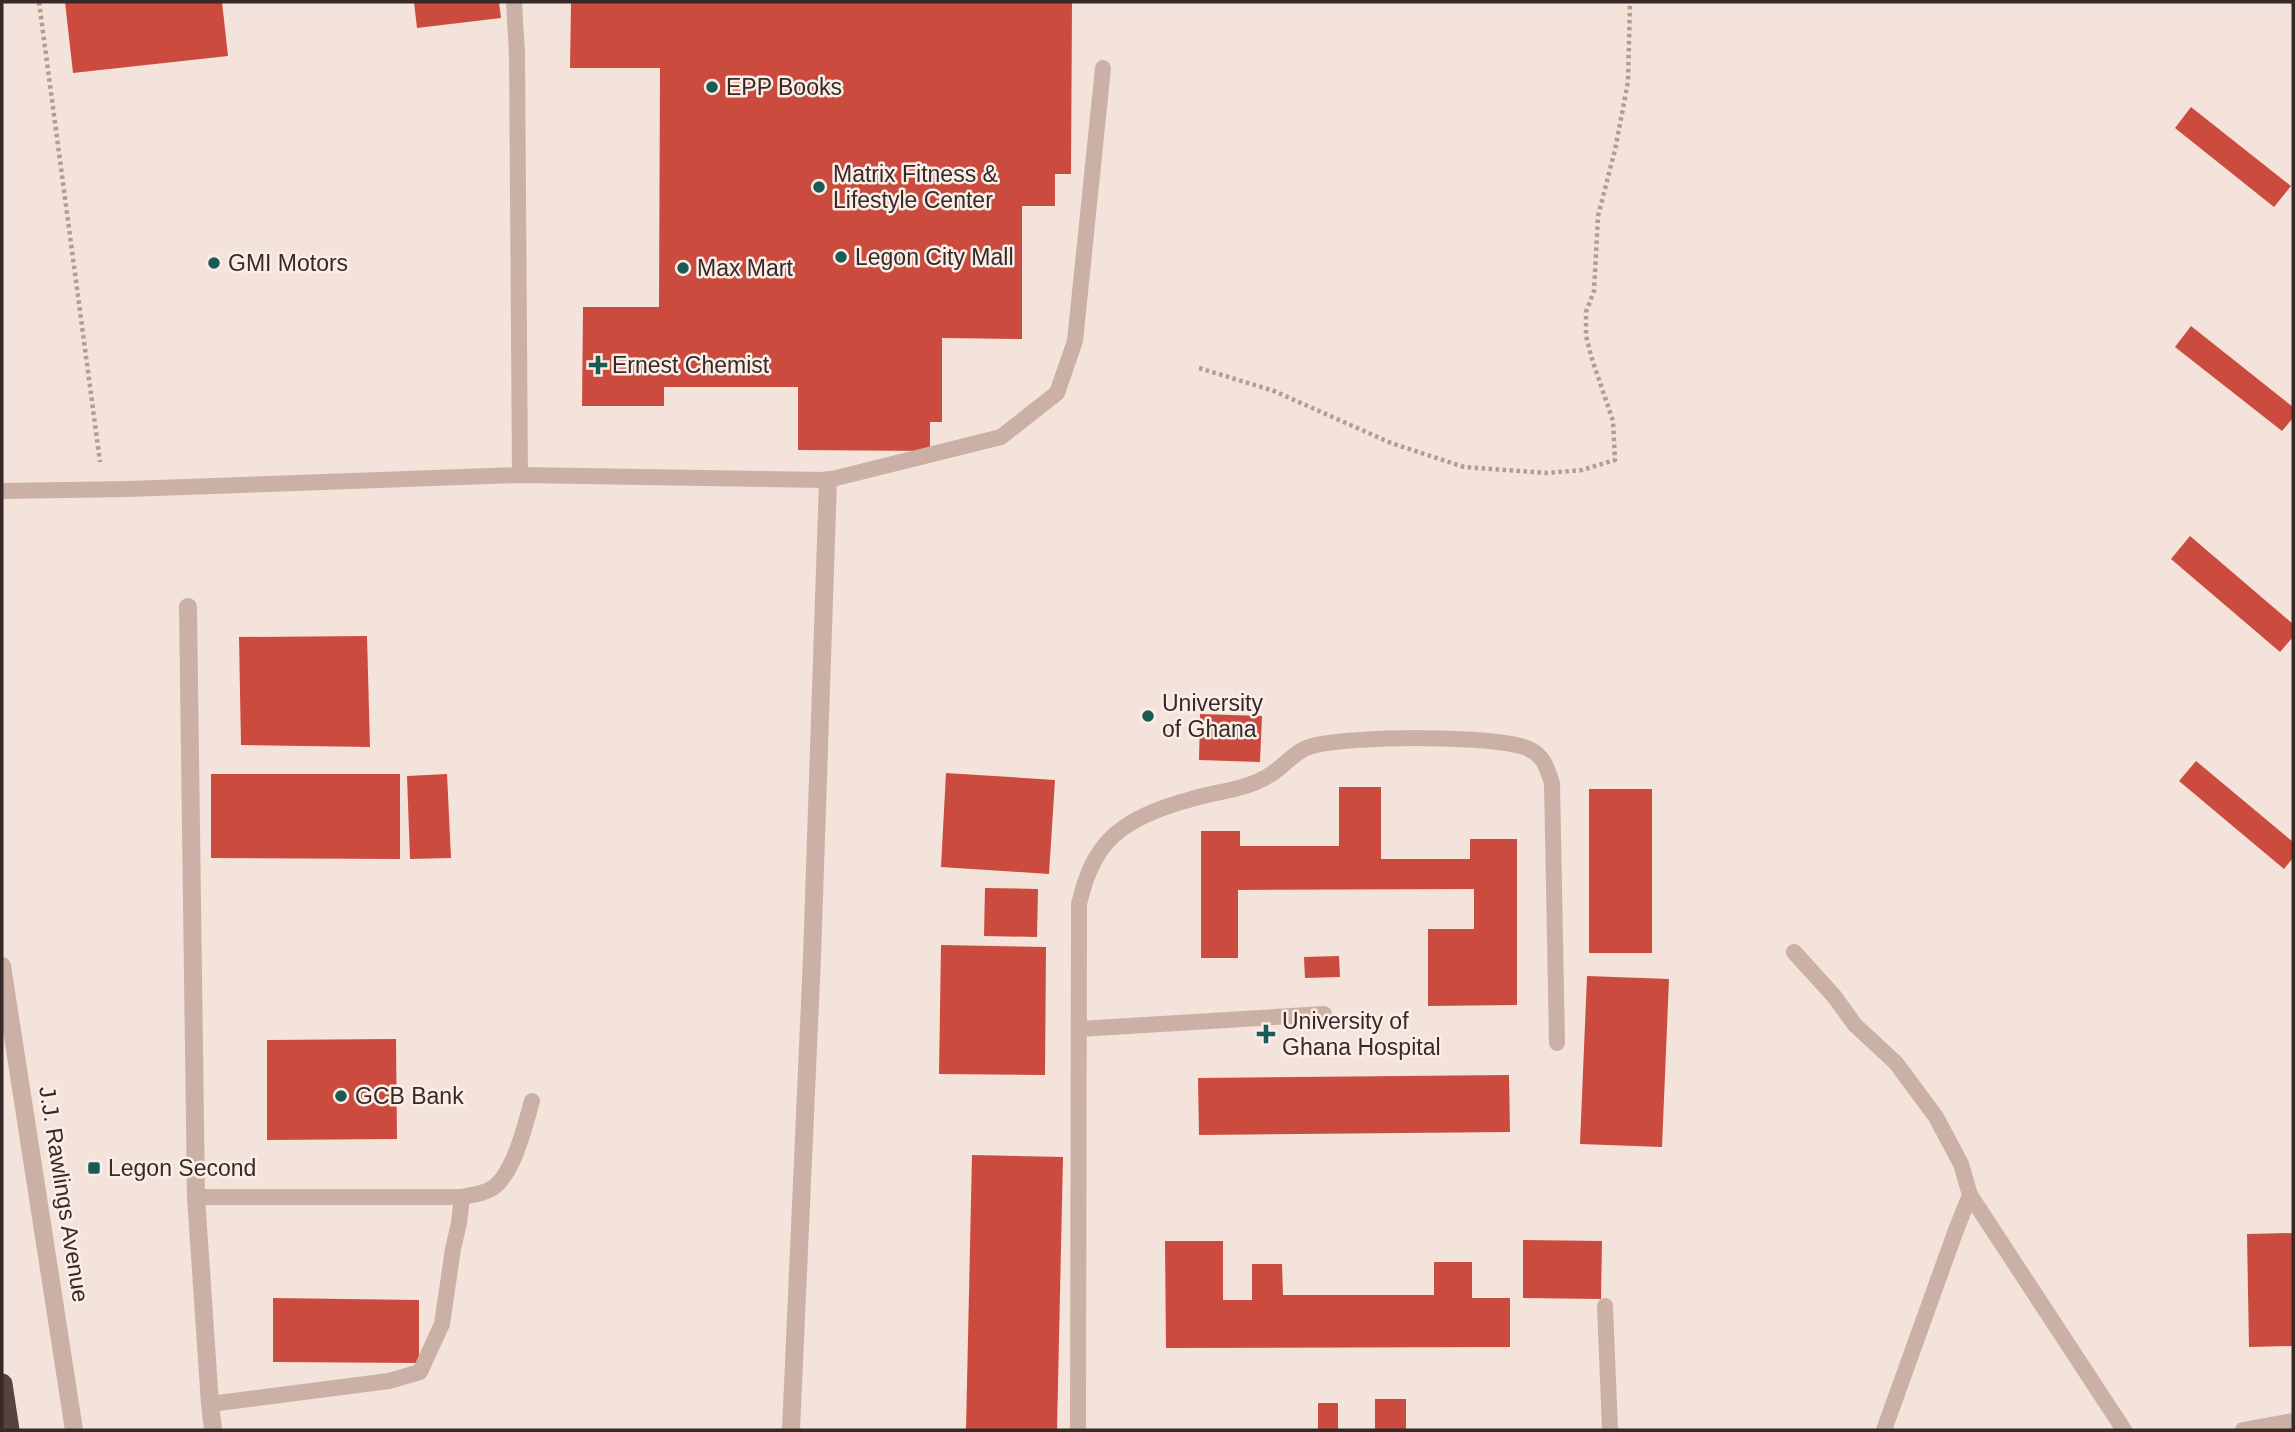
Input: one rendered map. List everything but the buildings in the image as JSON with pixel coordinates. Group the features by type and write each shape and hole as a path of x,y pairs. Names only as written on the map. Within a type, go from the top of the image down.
{"highway":[{"path":"2,1384 9,1430"}],"street":[{"path":"791,1430 812,957 828,480"},
{"path":"188,607 196,1197 213,1430"},
{"name":"J.J. Rawlings Avenue","path":"2,966 74,1430"}],"lane":[{"path":"514,2 517,54 520,475"},
{"path":"2,491 104,490 520,475 828,480 1001,437 1056,393 1074,341 1103,68"},
{"path":"1078,1430 1080,904 1084,880 1098,852 1122,828 1153,812 1192,799 1240,788 1269,776 1309,746 1337,742 1469,739 1506,742 1530,749 1545,760 1552,783 1557,1043"},
{"path":"1794,952 1834,996 1854,1025 1896,1063 1936,1117 1961,1164 1970,1195 2124,1430"},
{"path":"1080,1029 1324,1014"},
{"path":"196,1197 462,1197 489,1191 500,1182 518,1148 532,1101"},
{"path":"1884,1430 1970,1195"},
{"path":"210,1404 389,1381 420,1373 442,1324 462,1197"},
{"path":"1605,1306 1610,1430"},
{"path":"2243,1430 2253,1427 2275,1428 2293,1421"}],"path":[{"path":"39,2 104,490"},
{"path":"1199,368 1274,391 1391,443 1464,467 1547,472 1582,470 1615,460 1613,421 1586,336 1586,312 1594,290 1598,216 1615,150 1628,82 1630,2"}],"place":[{"name":"EPP Books","path":"712,87"},
{"name":"Matrix Fitness & Lifestyle Center","path":"819,187"},
{"name":"Legon City Mall","path":"841,257"},
{"name":"GMI Motors","path":"214,263"},
{"name":"Max Mart","path":"683,268"},
{"name":"Ernest Chemist","path":"598,365"},
{"name":"University of Ghana","path":"1148,716"},
{"name":"University of Ghana Hospital","path":"1266,1034"},
{"name":"GCB Bank","path":"341,1096"},
{"name":"Legon Second","path":"94,1168"}]}
